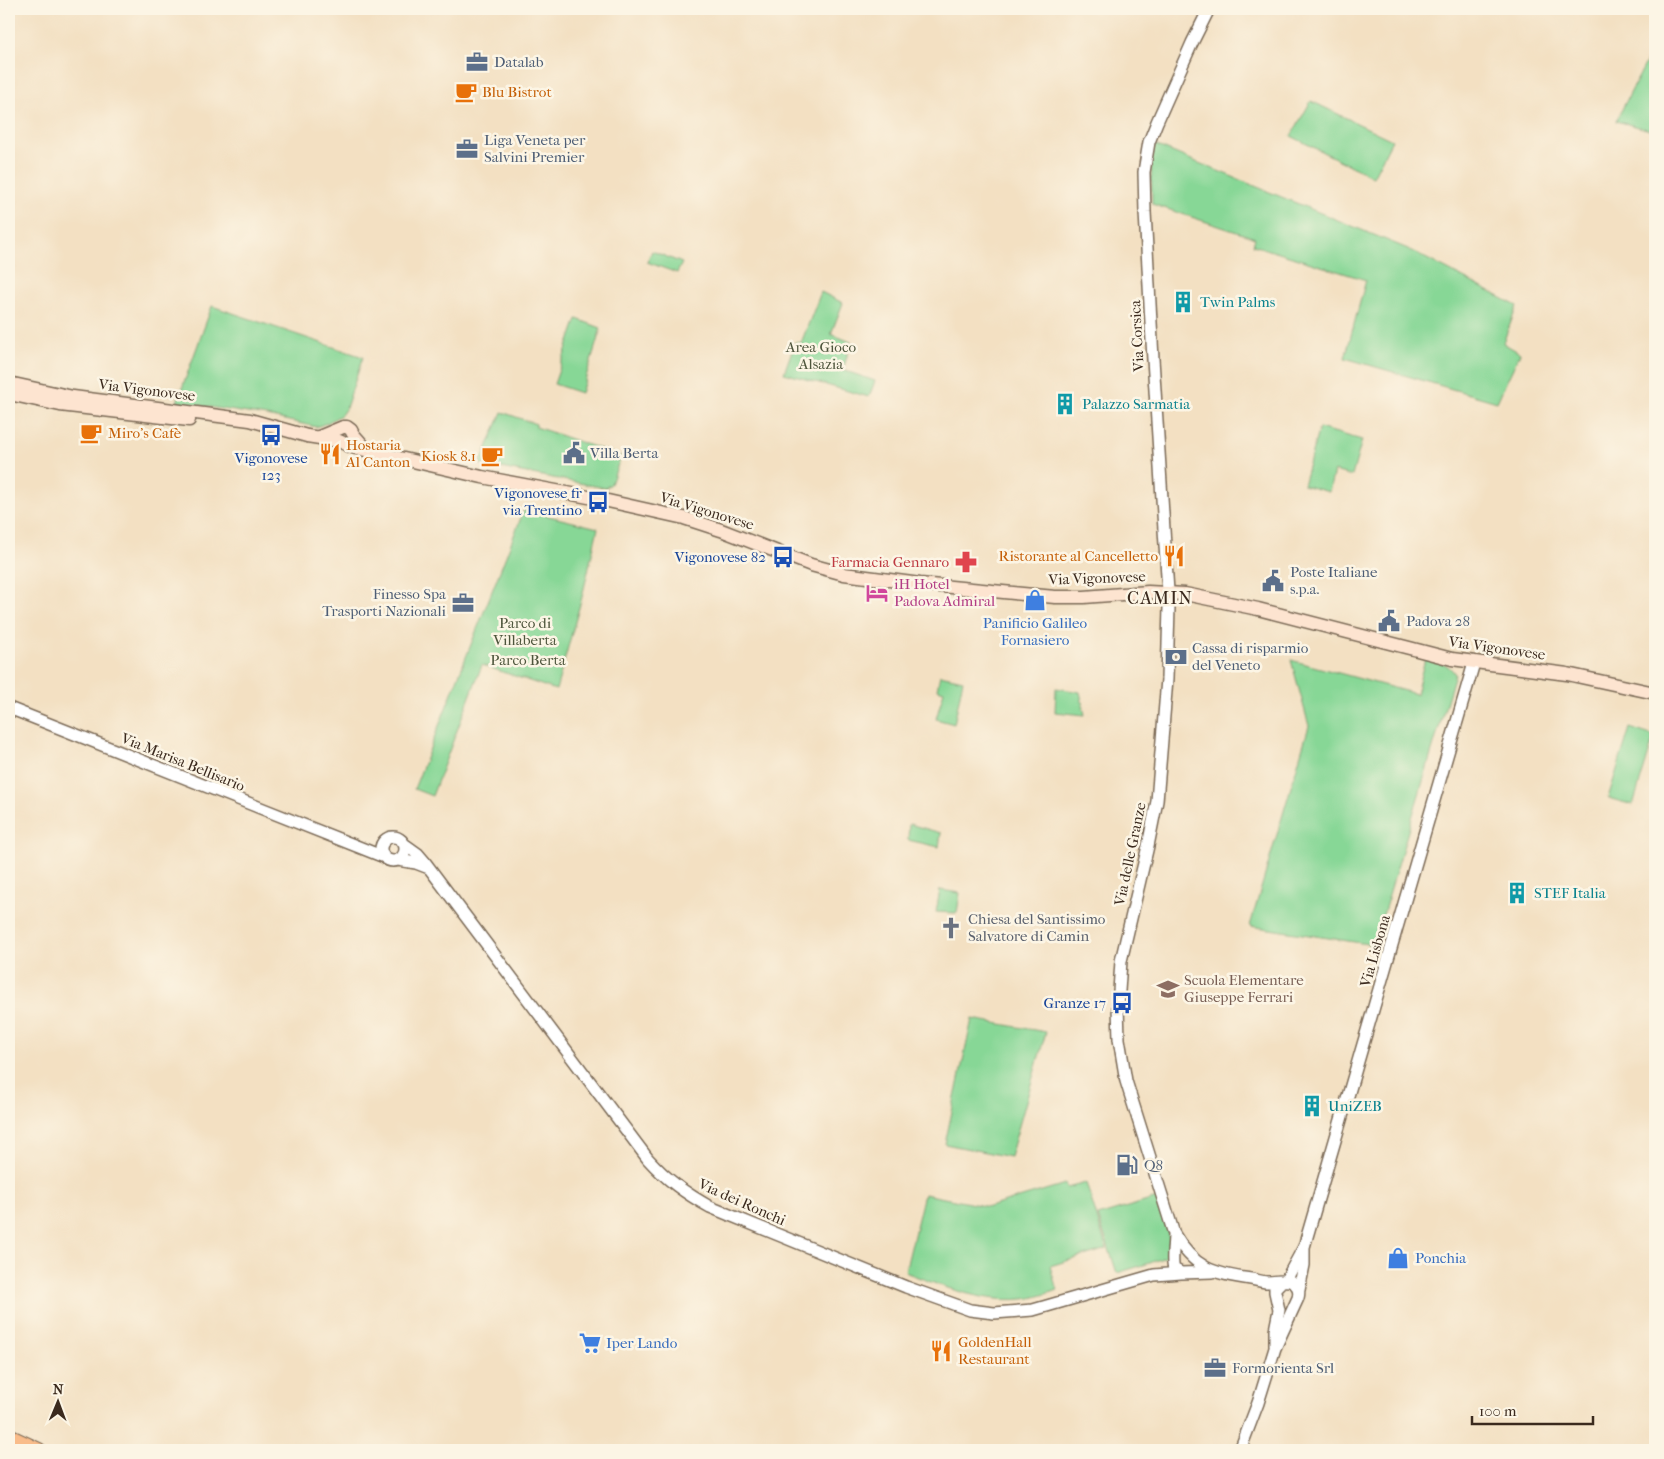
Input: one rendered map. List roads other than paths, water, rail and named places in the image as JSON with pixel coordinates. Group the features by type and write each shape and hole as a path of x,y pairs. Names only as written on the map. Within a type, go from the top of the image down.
{"main road":[{"name":"Via Vigonovese","path":"9,383 73,397 250,420 307,436 344,437 368,451 482,477 599,499 684,518 721,530 810,565 844,574 1055,597 1168,592 1225,601 1443,657 1474,663 1567,674 1655,693"},
{"path":"13,395 31,388"},
{"name":"Via Vigonovese","path":"13,395 60,405 281,428"},
{"path":"9,1436 39,1450"}],"street":[{"name":"Via Corsica","path":"1168,592 1144,183 1149,142 1210,9"},
{"name":"Via delle Granze","path":"1168,592 1167,680 1157,801 1121,961 1118,1014 1119,1039 1126,1082 1174,1234 1190,1256 1215,1272"},
{"name":"Via Lisbona","path":"1275,1348 1275,1330 1279,1310 1276,1288 1284,1281 1304,1247 1474,663"},
{"name":"Via Marisa Bellisario","path":"9,708 384,857"},
{"path":"398,860 404,853 404,844 402,840 396,837 389,838 384,841 381,847 384,857 390,861 398,860 416,863 429,868"},
{"name":"Via Marisa Bellisario","path":"346,842 384,841"},
{"name":"Via dei Ronchi","path":"404,844 418,854 429,868 631,1138 662,1175 685,1193 710,1207 906,1287 970,1310 1000,1313 1033,1310 1154,1275 1184,1273"},
{"name":"Via delle Granze","path":"1173,1259 1174,1234"},
{"name":"Via Lisbona","path":"1240,1450 1253,1418 1275,1348 1298,1296 1304,1265 1304,1247"},
{"path":"1178,1253 1190,1256 1192,1268 1184,1273 1174,1269 1173,1259 1178,1253"},
{"name":"Via dei Ronchi","path":"1154,1275 1173,1259"},
{"name":"Via delle Granze","path":"1184,1273 1215,1272 1264,1282 1284,1281"},
{"name":"Via delle Granze","path":"1239,1278 1276,1299"},
{"path":"1276,1299 1287,1305 1298,1296 1294,1283 1284,1281"},
{"name":"Via Lisbona","path":"1249,1450 1253,1418"}],"place":[{"name":"Datalab","path":"477,62"},
{"name":"Blu Bistrot","path":"466,92"},
{"name":"Liga Veneta per Salvini Premier","path":"467,149"},
{"name":"Twin Palms","path":"1183,302"},
{"name":"Palazzo Sarmatia","path":"1065,404"},
{"name":"Miro's Cafè","path":"91,433"},
{"name":"Vigonovese 123","path":"271,435"},
{"name":"Villa Berta","path":"574,453"},
{"name":"Hostaria Al Canton","path":"330,454"},
{"name":"Kiosk 8.1","path":"492,456"},
{"name":"Vigonovese fr via Trentino","path":"598,502"},
{"name":"Ristorante al Cancelletto","path":"1174,556"},
{"name":"Vigonovese 82","path":"783,557"},
{"name":"Farmacia Gennaro","path":"966,562"},
{"name":"Poste Italiane s.p.a.","path":"1273,581"},
{"name":"iH Hotel Padova Admiral","path":"877,593"},
{"name":"Panificio Galileo Fornasiero","path":"1035,600"},
{"name":"Finesso Spa Trasporti Nazionali","path":"463,603"},
{"name":"Padova 28","path":"1389,621"},
{"name":"Cassa di risparmio del Veneto","path":"1176,657"},
{"name":"STEF Italia","path":"1517,893"},
{"name":"Chiesa del Santissimo Salvatore di Camin","path":"951,928"},
{"name":"Scuola Elementare Giuseppe Ferrari","path":"1168,989"},
{"name":"Granze 17","path":"1122,1003"},
{"name":"UniZEB","path":"1312,1106"},
{"name":"Q8","path":"1127,1165"},
{"name":"Ponchia","path":"1398,1258"},
{"name":"Iper Lando","path":"590,1343"},
{"name":"GoldenHall Restaurant","path":"941,1351"},
{"name":"Formorienta Srl","path":"1215,1368"}],"district":[{"name":"CAMIN","path":"1160,598"}],"park label":[{"name":"Area Gioco Alsazia","path":"821,356"},
{"name":"Parco di Villaberta","path":"525,632"},
{"name":"Parco Berta","path":"528,660"}]}
